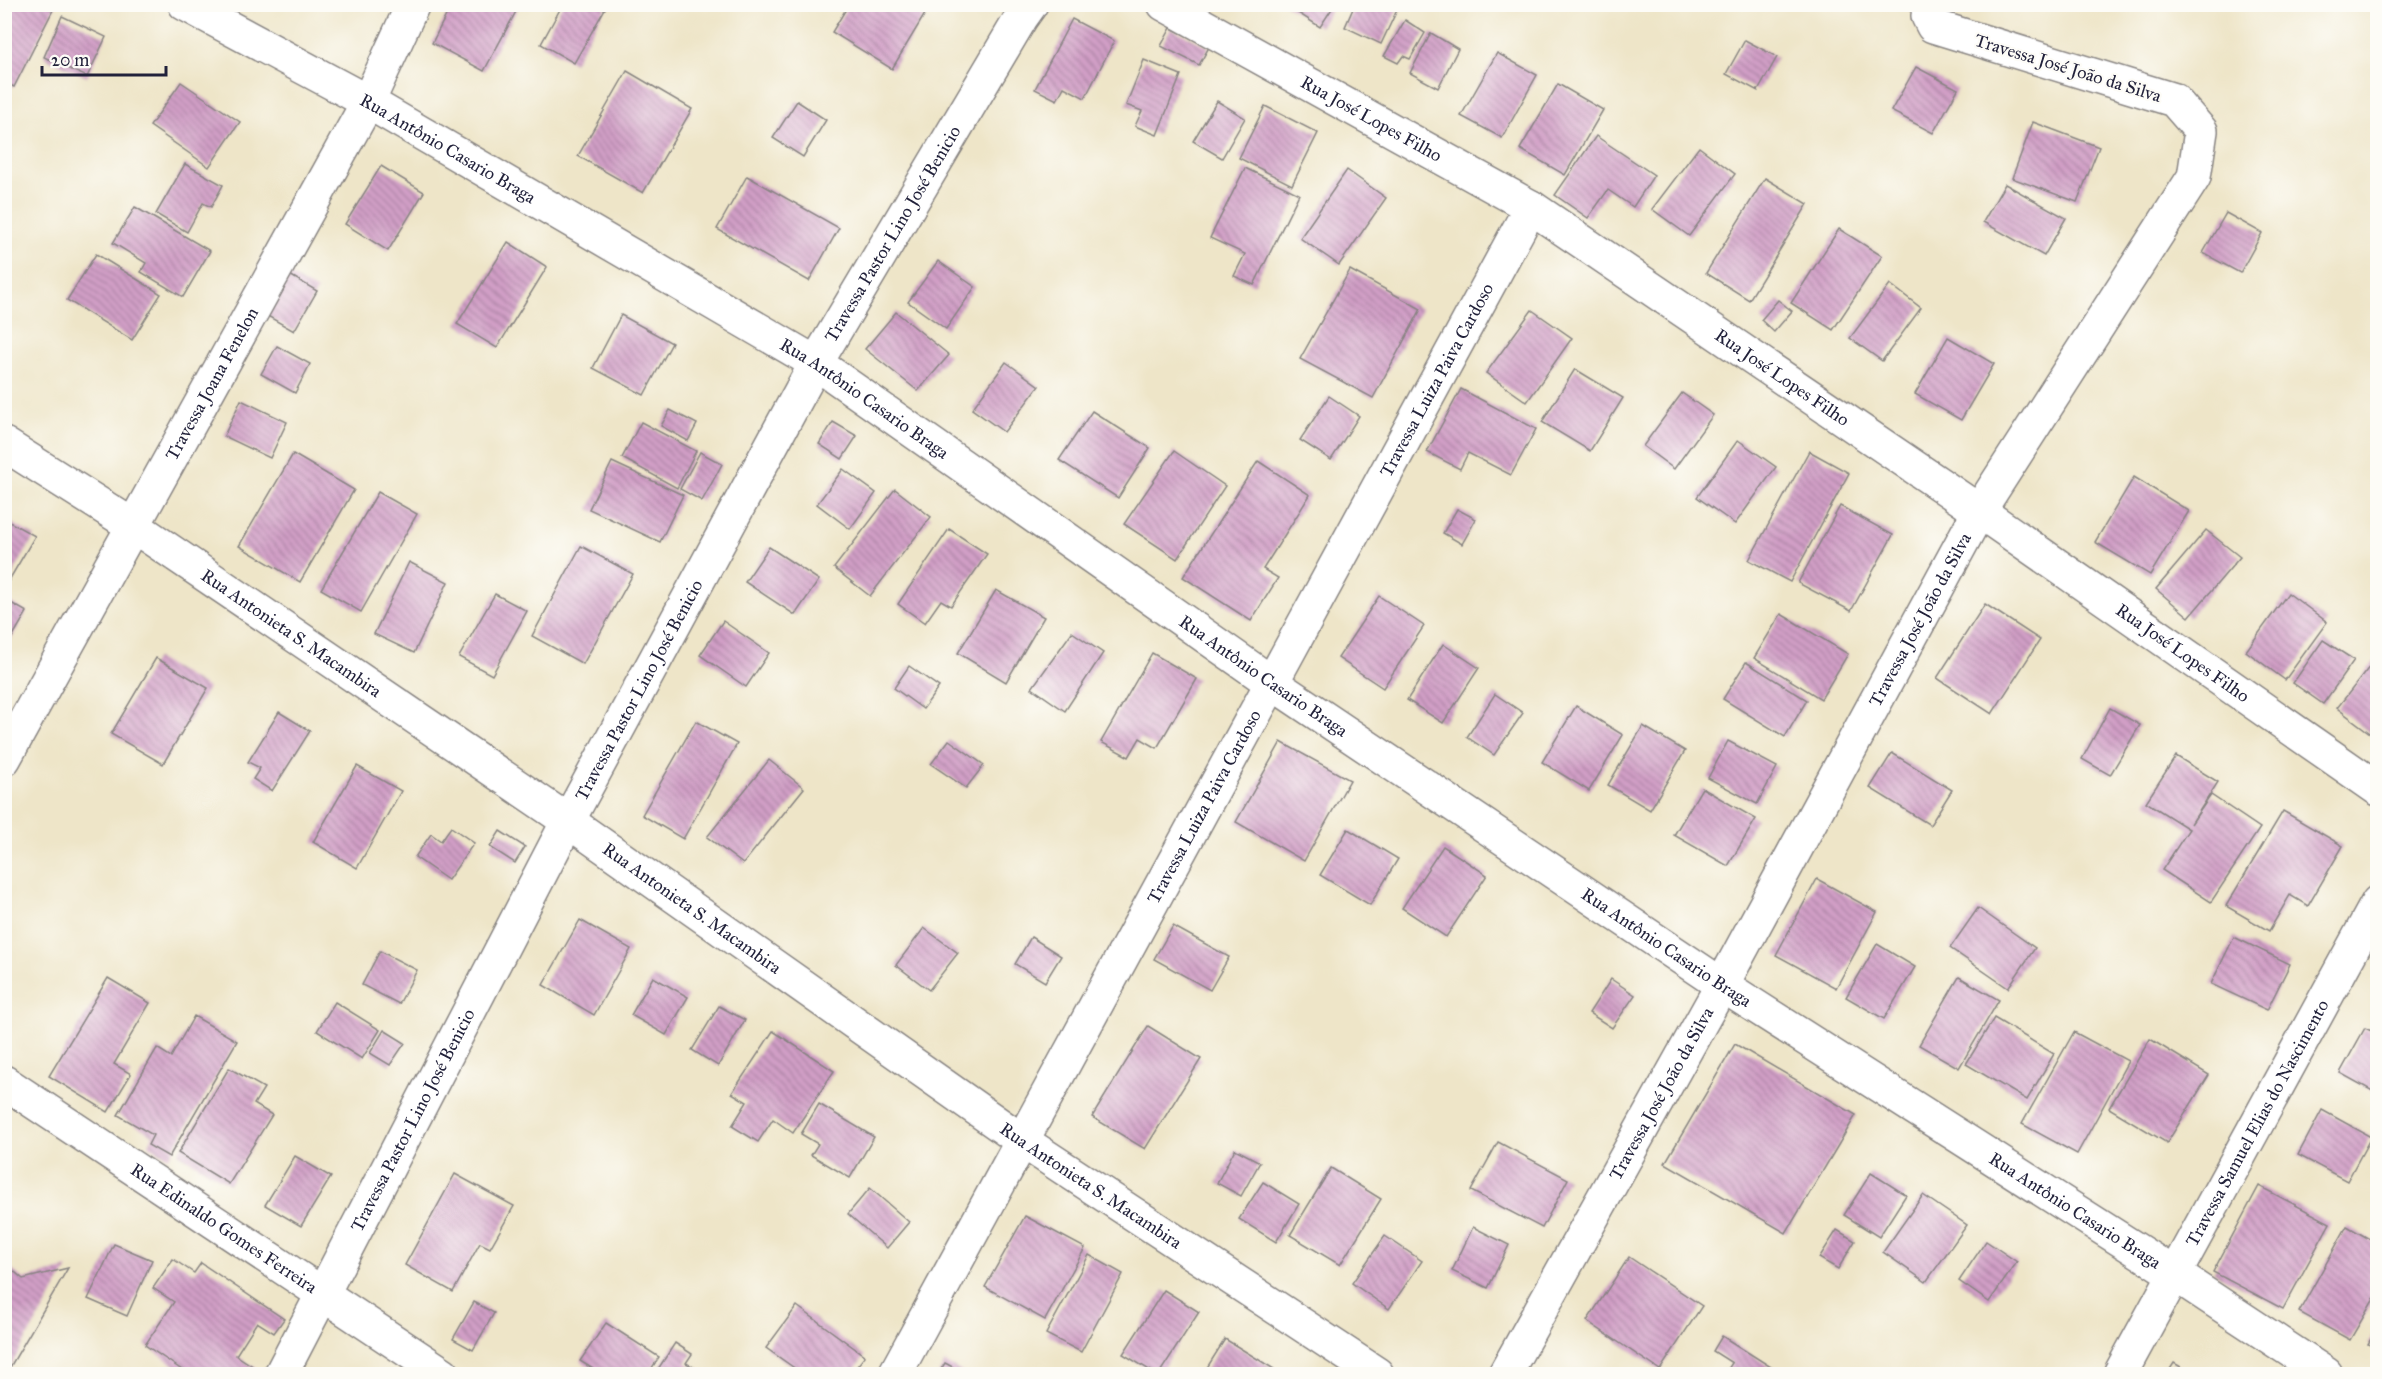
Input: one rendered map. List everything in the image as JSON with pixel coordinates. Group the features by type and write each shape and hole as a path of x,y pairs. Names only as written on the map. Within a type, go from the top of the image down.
{"street":[{"name":"Rua Antônio Casario Braga","path":"185,4 368,102 816,363 1272,683 1722,985 2176,1275 2326,1374"},
{"name":"Travessa Joana Fenelon","path":"4,759 135,527 368,102 413,4"},
{"name":"Rua José Lopes Filho","path":"1164,4 1530,207 1979,511 2378,789"},
{"name":"Travessa Pastor Lino José Benicio","path":"281,1374 568,821 816,363 1026,11"},
{"name":"Travessa José João da Silva","path":"1505,1374 1722,985 1979,511 2194,177 2201,131 2174,100 1931,15"},
{"name":"Travessa Luiza Paiva Cardoso","path":"895,1374 1530,207"},
{"name":"Rua Antonieta S. Macambira","path":"4,444 135,527 568,821 1021,1140 1377,1374"},
{"name":"Travessa Samuel Elias do Nascimento","path":"2120,1374 2378,902"},
{"name":"Rua Edinaldo Gomes Ferreira","path":"4,1083 443,1374"}],"building":[{"path":"4,4 56,4 14,87 4,82"},
{"path":"452,4 520,4 484,71 432,43"},
{"path":"563,4 602,4 606,7 574,63 541,44"},
{"path":"849,4 931,4 892,69 832,32"},
{"path":"1284,4 1335,4 1320,27"},
{"path":"1355,4 1385,4 1397,10 1381,44 1345,27"},
{"path":"62,16 106,37 87,77 44,57"},
{"path":"1072,19 1114,41 1085,98 1064,87 1057,100 1035,89"},
{"path":"1405,20 1425,33 1410,59 1403,56 1398,63 1384,56"},
{"path":"1171,28 1209,47 1199,65 1161,46"},
{"path":"1431,33 1458,49 1438,88 1410,73"},
{"path":"1745,40 1777,57 1758,91 1726,74"},
{"path":"1497,53 1537,75 1502,138 1461,116"},
{"path":"1144,60 1181,75 1157,135 1135,126 1142,111 1126,105"},
{"path":"1916,67 1958,89 1933,133 1891,111"},
{"path":"627,71 692,109 643,193 578,156"},
{"path":"181,82 240,122 209,167 150,126"},
{"path":"1558,84 1603,110 1565,175 1520,149"},
{"path":"797,101 826,120 803,157 773,138"},
{"path":"1217,101 1245,118 1222,158 1193,141"},
{"path":"1265,106 1318,133 1292,185 1239,158"},
{"path":"2033,122 2099,147 2077,202 2012,178"},
{"path":"1596,136 1654,175 1633,207 1608,190 1588,218 1555,195"},
{"path":"1699,147 1735,174 1689,236 1652,209"},
{"path":"185,164 223,185 211,207 203,203 187,232 156,214"},
{"path":"381,166 424,192 388,251 345,224"},
{"path":"1245,168 1299,194 1254,285 1234,276 1245,254 1210,238"},
{"path":"1347,170 1386,198 1339,265 1300,238"},
{"path":"747,176 839,228 809,281 717,229"},
{"path":"1765,178 1808,204 1749,300 1706,273"},
{"path":"2005,184 2066,218 2044,256 1983,222"},
{"path":"135,207 210,251 183,297 141,272 146,263 113,243"},
{"path":"2226,213 2262,233 2240,273 2203,253"},
{"path":"1839,229 1882,256 1833,330 1791,303"},
{"path":"508,242 547,267 497,348 457,324"},
{"path":"96,254 161,294 132,340 67,300"},
{"path":"938,261 975,287 946,329 908,302"},
{"path":"1350,270 1421,309 1373,398 1300,359"},
{"path":"288,274 317,291 294,331 264,314"},
{"path":"1890,284 1921,308 1882,361 1850,338"},
{"path":"1778,300 1792,311 1774,332 1761,320"},
{"path":"1532,310 1572,338 1527,402 1486,373"},
{"path":"896,312 949,355 918,391 865,349"},
{"path":"621,315 672,343 644,395 593,368"},
{"path":"1948,337 1994,364 1961,420 1915,394"},
{"path":"277,346 310,364 295,393 261,374"},
{"path":"1006,362 1039,386 1004,432 972,409"},
{"path":"1575,369 1623,398 1590,451 1542,422"},
{"path":"1461,389 1536,429 1511,475 1468,453 1460,469 1427,452"},
{"path":"1682,393 1713,415 1674,469 1643,446"},
{"path":"1329,396 1359,416 1331,460 1300,440"},
{"path":"241,400 287,422 270,458 224,436"},
{"path":"670,410 697,424 688,441 661,426"},
{"path":"1092,411 1150,448 1118,498 1059,460"},
{"path":"641,422 696,451 677,488 622,458"},
{"path":"833,422 857,436 842,459 819,444"},
{"path":"1738,440 1776,467 1735,524 1697,497"},
{"path":"1174,451 1225,486 1177,559 1124,524"},
{"path":"1809,451 1849,473 1790,582 1749,560"},
{"path":"700,452 722,464 702,501 680,489"},
{"path":"293,454 354,490 300,582 239,546"},
{"path":"1258,461 1310,495 1263,569 1278,578 1251,621 1183,577"},
{"path":"612,462 683,495 660,542 589,509"},
{"path":"843,469 876,493 850,529 817,504"},
{"path":"2134,477 2189,511 2150,575 2095,542"},
{"path":"895,489 931,517 870,596 834,568"},
{"path":"378,492 417,514 361,612 321,589"},
{"path":"1840,506 1893,535 1851,611 1798,583"},
{"path":"1457,509 1476,519 1462,544 1443,533"},
{"path":"4,519 35,536 8,582 4,580"},
{"path":"949,529 987,554 951,606 941,600 925,623 898,604"},
{"path":"2206,530 2240,557 2189,617 2156,589"},
{"path":"581,546 633,574 583,664 532,636"},
{"path":"769,547 819,580 795,615 745,582"},
{"path":"409,562 448,582 414,653 374,634"},
{"path":"996,590 1044,617 1006,682 958,653"},
{"path":"2288,593 2327,622 2285,680 2246,651"},
{"path":"495,594 527,611 492,675 459,657"},
{"path":"1379,596 1424,626 1383,688 1338,658"},
{"path":"4,599 27,612 4,651"},
{"path":"1985,604 2040,640 1992,714 1937,678"},
{"path":"1781,614 1848,654 1821,699 1754,658"},
{"path":"723,621 769,653 746,687 700,655"},
{"path":"1072,632 1103,653 1065,711 1032,688"},
{"path":"2323,640 2354,660 2323,704 2293,683"},
{"path":"1443,644 1479,668 1443,723 1407,700"},
{"path":"1152,653 1197,679 1157,748 1140,738 1129,757 1101,742"},
{"path":"2378,656 2378,739 2337,708"},
{"path":"156,658 208,688 163,764 111,734"},
{"path":"1746,662 1807,700 1785,737 1723,699"},
{"path":"909,666 939,687 923,709 894,688"},
{"path":"1495,694 1523,713 1494,755 1467,737"},
{"path":"1576,706 1623,735 1589,791 1542,762"},
{"path":"2110,708 2140,725 2110,775 2082,759"},
{"path":"279,712 310,731 272,791 253,779 260,768 248,762"},
{"path":"696,721 737,744 683,839 642,815"},
{"path":"1643,726 1685,751 1650,810 1608,785"},
{"path":"949,740 984,765 966,788 931,764"},
{"path":"1728,741 1777,767 1757,804 1708,778"},
{"path":"1281,742 1350,780 1304,861 1236,822"},
{"path":"1892,753 1952,790 1930,825 1870,788"},
{"path":"2176,756 2218,782 2191,824 2211,795 2260,828 2211,902 2162,870 2189,829 2146,802"},
{"path":"769,760 804,788 743,864 707,837"},
{"path":"357,766 401,791 357,868 313,842"},
{"path":"1702,788 1756,819 1728,866 1674,835"},
{"path":"2283,811 2343,846 2308,906 2290,895 2269,931 2226,906"},
{"path":"451,827 474,843 448,880 415,857 431,834 441,841"},
{"path":"1348,829 1398,859 1370,905 1320,875"},
{"path":"500,831 525,847 515,863 490,847"},
{"path":"1443,846 1487,875 1446,937 1402,908"},
{"path":"1817,879 1877,912 1836,988 1776,955"},
{"path":"1978,908 2035,948 2008,988 1950,948"},
{"path":"580,920 631,949 594,1015 543,985"},
{"path":"1173,926 1229,957 1210,990 1154,959"},
{"path":"924,928 958,953 929,990 896,965"},
{"path":"1031,937 1061,956 1045,982 1015,964"},
{"path":"2234,937 2290,964 2267,1010 2211,984"},
{"path":"1877,944 1915,967 1884,1019 1846,997"},
{"path":"380,951 417,970 399,1004 362,985"},
{"path":"653,977 688,997 666,1035 631,1015"},
{"path":"1959,977 1999,1000 1959,1068 1919,1045"},
{"path":"108,978 150,1003 114,1064 131,1074 108,1112 49,1076"},
{"path":"1611,979 1635,995 1612,1028 1589,1013"},
{"path":"335,1002 380,1030 362,1059 317,1031"},
{"path":"719,1006 745,1020 718,1066 692,1050"},
{"path":"194,1016 237,1041 169,1157 148,1145 153,1135 118,1115 157,1048 171,1057"},
{"path":"1994,1018 2054,1054 2027,1100 1966,1064"},
{"path":"1148,1026 1201,1059 1145,1149 1092,1117"},
{"path":"2365,1028 2378,1034 2378,1094 2340,1073"},
{"path":"384,1030 405,1043 390,1065 370,1053"},
{"path":"773,1031 834,1071 793,1133 773,1119 758,1142 732,1126 747,1102 732,1093"},
{"path":"2074,1032 2128,1061 2077,1154 2022,1124"},
{"path":"2150,1039 2209,1075 2167,1143 2109,1108"},
{"path":"1735,1044 1856,1115 1786,1233 1665,1163"},
{"path":"229,1068 264,1088 254,1104 272,1115 229,1184 178,1153"},
{"path":"819,1104 874,1137 850,1178 811,1155 818,1144 801,1134"},
{"path":"2322,1110 2371,1137 2347,1181 2298,1155"},
{"path":"1498,1142 1568,1179 1542,1228 1471,1191"},
{"path":"1235,1149 1260,1162 1241,1196 1217,1183"},
{"path":"295,1156 331,1177 301,1226 265,1205"},
{"path":"1331,1168 1381,1199 1340,1265 1290,1235"},
{"path":"1871,1173 1906,1195 1879,1237 1844,1215"},
{"path":"455,1174 514,1206 490,1248 480,1243 453,1292 405,1265"},
{"path":"1263,1182 1299,1204 1276,1242 1239,1219"},
{"path":"2259,1186 2330,1223 2283,1309 2213,1272"},
{"path":"870,1188 909,1222 887,1248 848,1214"},
{"path":"1923,1195 1967,1225 1926,1282 1883,1252"},
{"path":"1025,1216 1085,1248 1045,1320 985,1287"},
{"path":"2347,1226 2378,1244 2378,1292 2350,1340 2299,1312"},
{"path":"1473,1227 1509,1245 1488,1288 1452,1271"},
{"path":"1837,1230 1855,1241 1838,1269 1819,1258"},
{"path":"1385,1236 1422,1261 1389,1309 1352,1283"},
{"path":"4,1238 9,1267 23,1279 68,1268 6,1374 4,1374"},
{"path":"1986,1241 2017,1262 1989,1302 1959,1281"},
{"path":"114,1244 152,1260 127,1316 88,1299"},
{"path":"1089,1255 1123,1274 1081,1352 1046,1334"},
{"path":"1629,1257 1702,1306 1660,1370 1587,1321"},
{"path":"173,1259 194,1273 201,1263 284,1319 274,1333 257,1322 236,1355 257,1369 253,1374 188,1374 145,1345 174,1302 153,1288"},
{"path":"1164,1290 1199,1312 1159,1374 1156,1374 1123,1354"},
{"path":"474,1302 494,1313 473,1350 453,1339"},
{"path":"797,1306 865,1356 851,1374 803,1374 766,1348"},
{"path":"606,1323 659,1357 648,1374 601,1374 580,1361"},
{"path":"2378,1327 2378,1349 2368,1344"},
{"path":"1722,1336 1782,1374 1729,1374 1726,1372 1732,1363 1713,1351"},
{"path":"1225,1339 1274,1369 1271,1374 1203,1374"},
{"path":"675,1343 692,1354 686,1363 707,1374 657,1374"},
{"path":"945,1363 966,1374 938,1374"},
{"path":"2174,1363 2193,1374 2167,1374"}]}
